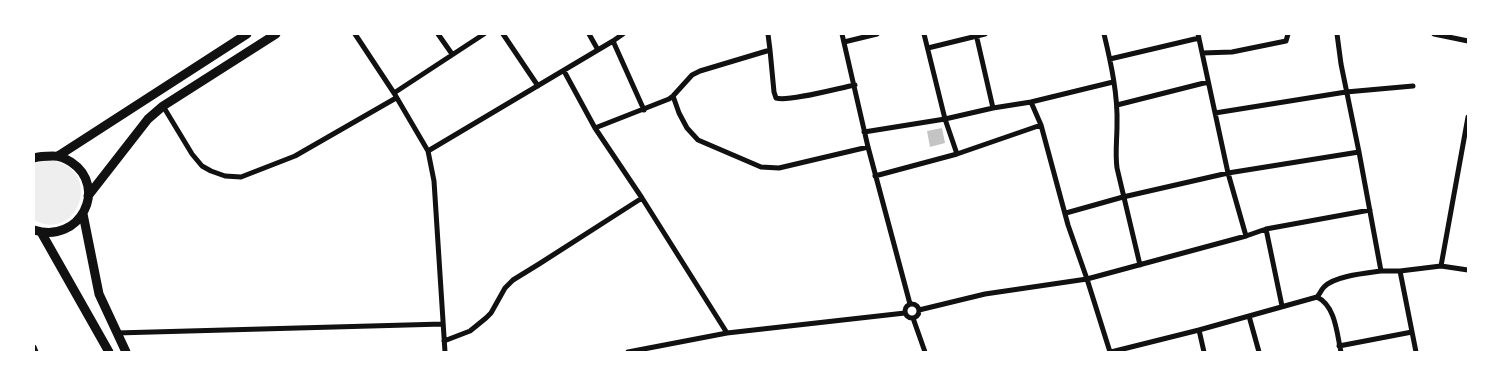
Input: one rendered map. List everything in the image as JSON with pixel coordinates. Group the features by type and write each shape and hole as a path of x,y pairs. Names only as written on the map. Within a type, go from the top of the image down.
{"main road":[{"path":"58,156 247,34"},
{"path":"88,196 148,119 163,106 276,34"},
{"path":"34,158 39,156 58,156 66,159 80,170 88,187 87,205 83,214 75,223 65,230 53,233 37,231"},
{"path":"83,214 99,294 126,352"},
{"path":"37,231 109,352"}],"street":[{"path":"355,34 395,95 428,151 434,181 444,352"},
{"path":"438,34 452,54"},
{"path":"163,106 192,154 202,166 225,176 241,177 295,156 395,95 452,54 484,34"},
{"path":"503,34 538,86"},
{"path":"588,34 598,50"},
{"path":"428,151 623,34"},
{"path":"768,34 776,98 798,97 855,85"},
{"path":"842,34 875,176 910,304"},
{"path":"844,42 877,34"},
{"path":"924,34 945,119 957,154"},
{"path":"928,48 985,34"},
{"path":"1104,34 1110,59 1116,105 1115,156 1140,265"},
{"path":"1202,53 1232,52 1276,44 1286,41 1288,34"},
{"path":"1338,34 1346,92 1382,271"},
{"path":"1434,34 1468,41"},
{"path":"976,35 993,108"},
{"path":"1110,59 1198,36 1228,172 1246,236"},
{"path":"613,41 644,110"},
{"path":"595,128 644,110 673,96 692,75 700,71 770,50"},
{"path":"564,71 595,128 642,198 727,333"},
{"path":"864,132 945,119 1031,102 1113,82"},
{"path":"1116,105 1208,82"},
{"path":"1215,113 1346,92 1413,86"},
{"path":"673,96 687,128 698,140 761,167 779,168 868,147"},
{"path":"1031,102 1041,125 1068,225 1111,352 1318,297 1324,287 1332,282 1356,274 1442,266 1468,270"},
{"path":"1442,266 1468,117"},
{"path":"875,176 957,154 1041,125"},
{"path":"1066,213 1123,197 1228,172 1359,152"},
{"path":"444,341 470,331 486,318 491,313 504,288 512,280 642,198"},
{"path":"919,310 985,294 1087,279 1266,229 1370,210"},
{"path":"1266,229 1282,306"},
{"path":"1400,271 1416,352"},
{"path":"1318,297 1327,304 1331,312 1341,352"},
{"path":"910,304 916,305 919,310"},
{"path":"910,304 906,307 905,312 908,317 913,318"},
{"path":"913,318 918,315 919,310"},
{"path":"628,352 727,333 905,312"},
{"path":"1249,316 1259,352"},
{"path":"913,318 925,352"},
{"path":"116,333 442,324"},
{"path":"1199,330 1204,352"},
{"path":"1339,346 1412,332"},
{"path":"34,347 36,352"}],"shaded area":[{"path":"50,160 67,166 77,177 81,189 79,202 73,214 63,222 49,225 34,220 34,164"}],"building":[{"path":"942,128 945,143 930,147 927,131"}]}
